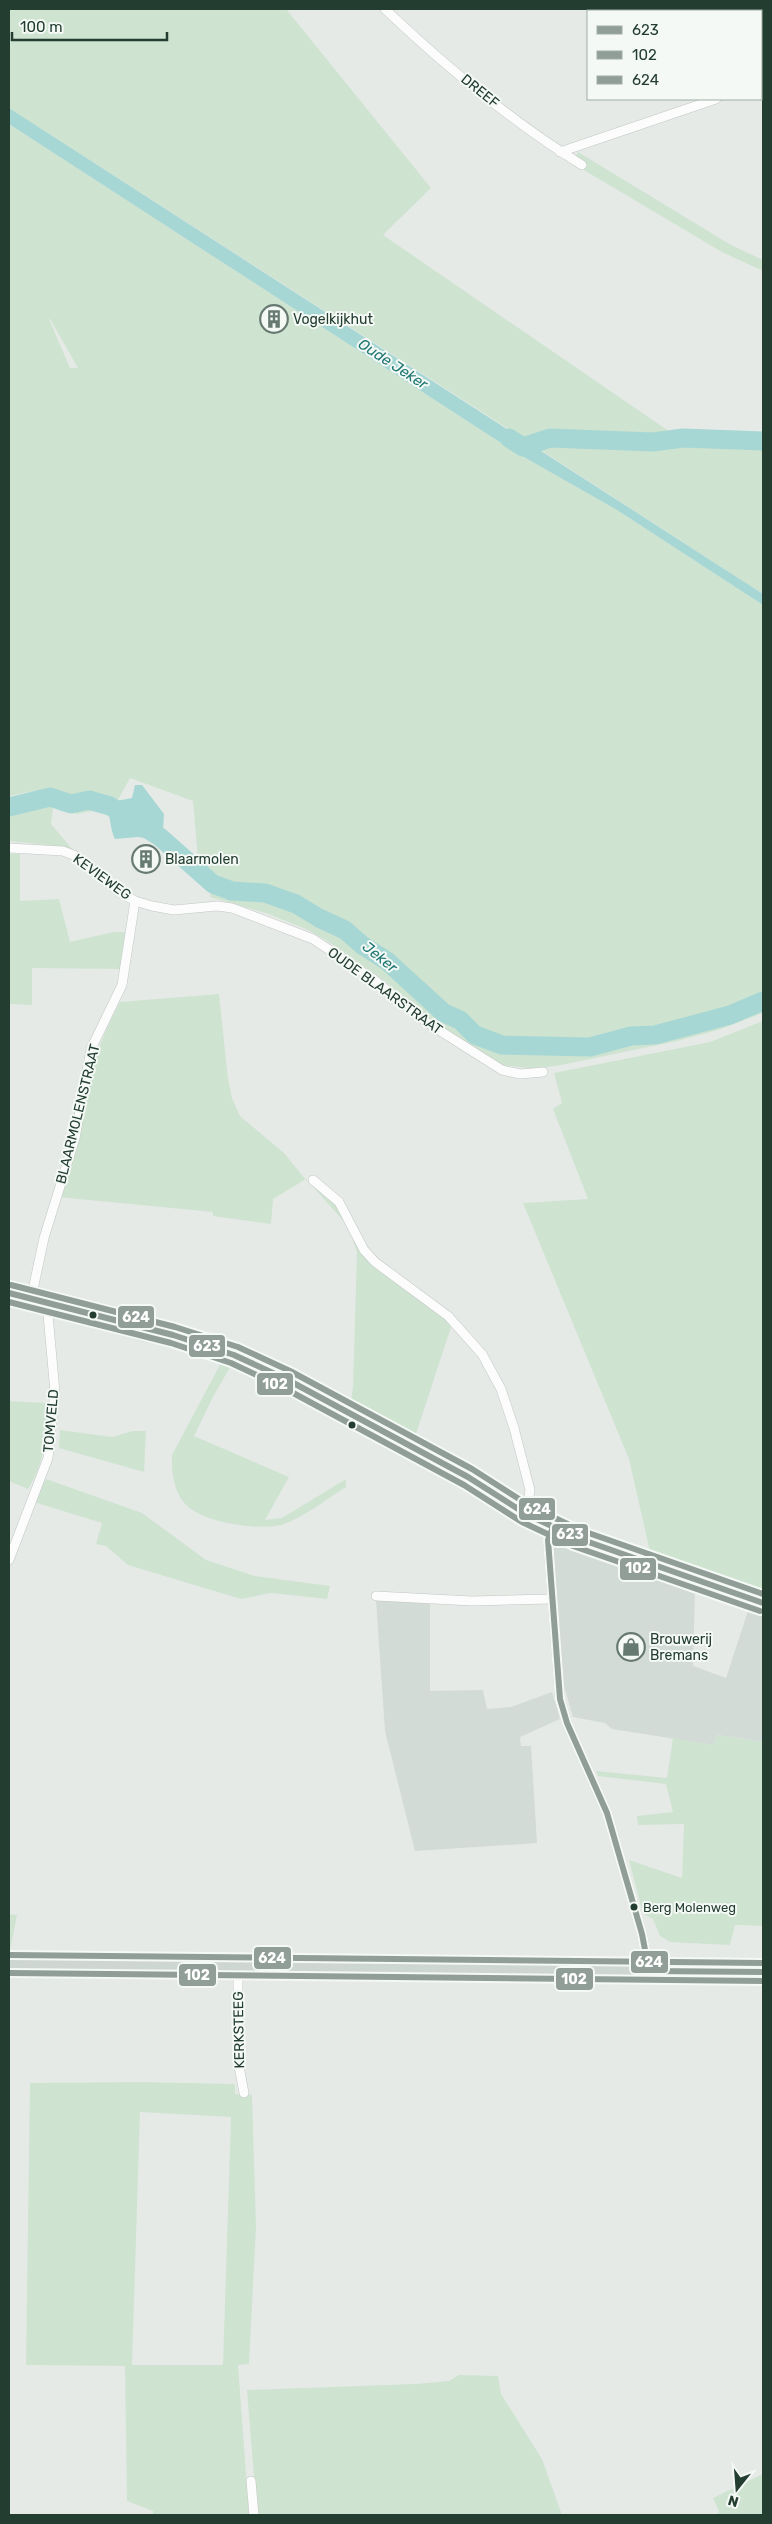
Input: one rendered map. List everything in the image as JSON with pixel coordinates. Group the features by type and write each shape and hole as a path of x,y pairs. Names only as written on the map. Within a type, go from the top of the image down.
{"main road":[{"path":"9,1964 763,1972"}],"street":[{"name":"DREEF","path":"385,9 414,37 475,87 560,152 582,165"},
{"path":"560,152 713,100"},
{"name":"KEVIEWEG","path":"9,848 63,851 76,856 118,891 135,901"},
{"name":"OUDE BLAARSTRAAT","path":"135,901 174,910 217,906 232,908 313,939 373,979 426,1022 485,1061 502,1070 520,1074 543,1072"},
{"name":"BLAARMOLENSTRAAT","path":"31,1299 44,1238 75,1138 91,1049 122,985 135,901"},
{"path":"313,1180 339,1202 364,1250 375,1262 448,1316 482,1354 501,1389 514,1428 530,1490 526,1514"},
{"path":"9,1294 173,1335 234,1355 286,1379 468,1477 526,1514 553,1527 577,1538 763,1603"},
{"name":"TOMVELD","path":"9,1560 48,1458 55,1392 47,1304"},
{"path":"553,1527 548,1540 562,1707 567,1723 607,1814 642,1934 649,1971"},
{"path":"376,1596 472,1601 552,1599"},
{"name":"KERKSTEEG","path":"238,1966 238,2061 244,2093"},
{"path":"250,2480 254,2515"}],"shaded area":[{"path":"564,1541 695,1590 693,1666 726,1678 749,1608 763,1612 763,1742 717,1735 714,1745 612,1729 605,1723 573,1717 564,1686 552,1560 554,1548"},
{"path":"376,1600 430,1603 430,1691 483,1690 487,1709 511,1707 552,1692 560,1719 520,1737 521,1746 531,1746 537,1843 415,1851 385,1731"}],"green space":[{"path":"9,9 286,9 431,188 383,235 673,434 548,431 527,441 9,108"},
{"path":"9,124 515,452 617,510 763,605 763,1013 718,1030 677,1041 561,1065 535,1069 501,1065 432,1020 382,979 329,942 308,930 269,914 210,897 214,878 198,860 193,801 130,778 118,800 111,802 105,800 103,806 107,808 77,814 53,807 51,824 73,850 57,846 9,841 9,800 14,799 28,811 51,804 48,799 48,788 9,796","holes":["50,319 78,368 70,368"]},
{"path":"578,152 731,245 763,260 763,271 722,252 572,163"},
{"path":"572,442 652,448 676,445 763,448 763,594 536,447"},
{"path":"9,854 20,854 20,901 59,899 70,942 113,932 125,932 120,969 32,968 32,1005 9,1004"},
{"path":"219,994 228,1079 232,1098 240,1116 284,1153 305,1179 273,1199 271,1224 213,1216 213,1212 58,1197 90,1073 120,1002"},
{"path":"763,1021 763,1595 651,1556 629,1459 523,1203 588,1199 553,1109 562,1103 554,1073 710,1042"},
{"path":"308,1182 339,1206 362,1252 452,1324 414,1440 350,1407 353,1387 357,1252 348,1226"},
{"path":"61,1313 152,1336 148,1343 60,1318"},
{"path":"223,1359 233,1362 194,1436 289,1477 265,1520 282,1518 346,1479 346,1487 298,1518 271,1527 231,1524 204,1516 186,1505 174,1482 172,1455"},
{"path":"9,1401 47,1403 44,1448 38,1469 28,1489 9,1481"},
{"path":"60,1430 112,1437 133,1431 146,1431 144,1472 59,1448"},
{"path":"46,1479 142,1513 206,1560 255,1576 330,1586 327,1599 271,1593 241,1599 128,1565 106,1546 96,1544 102,1523 34,1502"},
{"path":"717,1735 763,1742 763,1926 735,1925 730,1945 670,1942 660,1936 653,1919 643,1914 629,1860 682,1878 684,1824 638,1825 637,1816 673,1812 666,1784 598,1776 596,1771 667,1778 673,1738 714,1745"},
{"path":"9,1914 17,1915 9,1956"},
{"path":"141,2082 235,2084 235,2094 252,2095 256,2227 249,2364 238,2365 249,2515 153,2515 153,2511 127,2501 125,2366 26,2365 30,2083","holes":["140,2112 231,2117 223,2365 132,2365"]},
{"path":"459,2375 498,2376 501,2394 542,2459 562,2515 257,2515 247,2390 416,2384 449,2381"},
{"path":"763,2474 763,2515 717,2515 719,2511 713,2498"}],"water":[{"path":"9,108 763,594 763,605 617,510 515,452 9,124"},
{"path":"135,785 142,785 164,814 163,831 157,840 138,837 115,839 113,835 107,808 103,806 105,800 111,802 132,798"},
{"path":"166,833 212,878 207,884 158,843"}],"waterway":[{"name":"Oude Jeker","path":"509,438 523,447 550,438 653,442 683,438 763,441"},
{"name":"Jeker","path":"9,807 50,797 71,804 89,800 110,806 160,837 213,884 232,891 265,893 296,904 319,918 345,930 362,945 387,961 444,1013 460,1020 475,1035 502,1045 590,1047 631,1036 655,1035 730,1015 763,1001"}],"transit line":[{"name":"624","path":"11,1285 175,1327 238,1347 290,1371 472,1469 530,1506 580,1530 763,1594"},
{"name":"623","path":"9,1293 173,1335 234,1355 286,1379 468,1477 526,1514 577,1538 763,1603"},
{"name":"102","path":"9,1302 171,1343 231,1363 282,1387 464,1485 522,1522 573,1546 760,1611"},
{"name":"623","path":"553,1527 548,1540 560,1699 567,1723 607,1813 642,1934 649,1971"},
{"name":"624","path":"9,1955 763,1963"},
{"name":"623","path":"649,1971 763,1972"},
{"name":"102","path":"9,1973 763,1981"}],"place":[{"name":"Vogelkijkhut","path":"274,319"},
{"name":"Blaarmolen","path":"146,859"},
{"name":"Brouwerij Bremans","path":"631,1647"},
{"name":"Berg Molenweg","path":"634,1907"}]}
